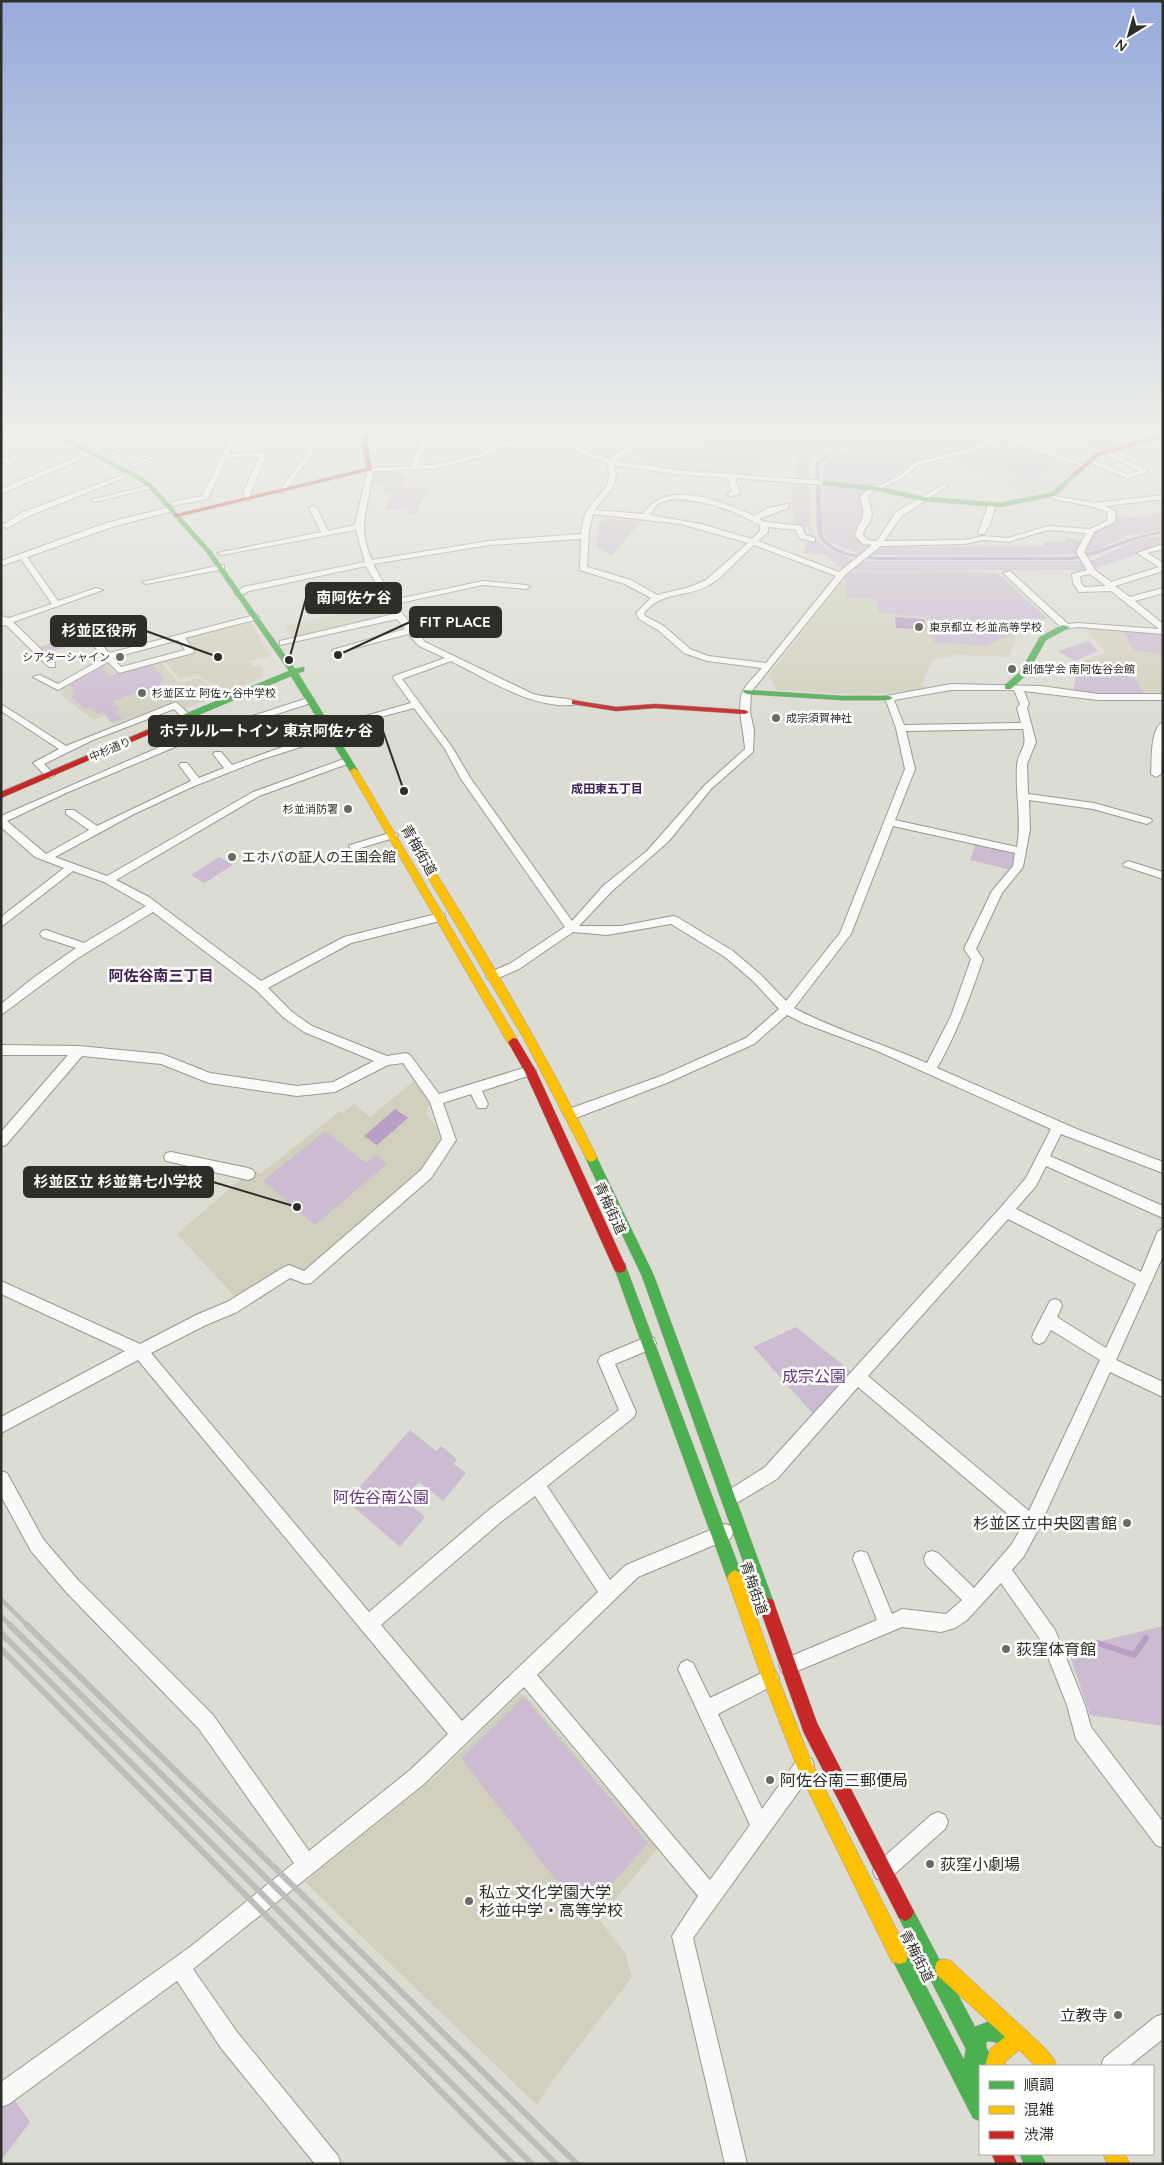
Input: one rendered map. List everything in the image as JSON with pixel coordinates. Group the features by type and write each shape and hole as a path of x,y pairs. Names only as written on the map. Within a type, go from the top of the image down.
{"main road":[{"name":"青梅街道","path":"192,530 221,567 243,591 259,604 283,643 311,700 365,770 428,866 571,1114 648,1276 730,1499 810,1727 984,2065"},
{"name":"青梅街道","path":"197,530 221,553 243,591 255,617 297,670 335,730 347,761 393,834 530,1071 618,1262 720,1533 770,1678 805,1766 896,1950 979,2109"},
{"path":"1013,687 1024,672 1038,641 1052,632 1066,627"},
{"name":"中杉通り","path":"1,795 297,670"},
{"path":"747,692 842,698 889,698"},
{"path":"575,702 616,709 655,706 745,712"},
{"path":"917,1937 951,1976 1046,2065"},
{"path":"896,1950 950,2001 1019,2038"},
{"path":"979,2092 972,2068 978,2035 990,2031 1019,2038"},
{"path":"995,2065 997,2056 1019,2038"}],"street":[{"path":"1,564 95,530"},
{"path":"221,553 338,530"},
{"path":"360,530 370,562 390,603 408,631 422,644 530,696 546,701 575,702"},
{"path":"586,530 583,568 628,582 655,597"},
{"path":"710,530 840,575"},
{"path":"764,530 705,585 655,597 640,613 642,617 661,628 687,651 707,658 768,666"},
{"path":"800,530 802,536 812,540"},
{"path":"860,530 859,536 866,542 878,544 965,542 983,538 1008,540 1041,530"},
{"path":"492,976 515,966 571,928 608,888 665,839 708,786 750,750 749,730 745,712 747,692 840,575 878,544 888,530"},
{"path":"1006,573 1066,627 1078,625 1163,630 1158,620 1092,571 1082,557 1084,541 1091,530"},
{"path":"243,591 370,562 488,543 586,536"},
{"path":"1163,546 1141,553 1163,567"},
{"path":"22,556 57,605"},
{"path":"146,582 221,567"},
{"path":"1092,571 1076,574 1076,583 1082,590 1112,586 1163,567"},
{"path":"390,603 483,584 526,587"},
{"path":"3,621 99,590"},
{"path":"1130,600 1163,590"},
{"path":"283,643 398,616"},
{"path":"37,677 58,687 103,662 109,656 255,617"},
{"path":"3,621 52,665"},
{"path":"128,623 145,646"},
{"path":"336,650 408,631"},
{"path":"96,644 109,656 119,670 190,651 180,637"},
{"path":"453,658 397,678 449,749 466,779 571,928 582,932 648,926 672,920 729,954 758,978 786,1009 807,1020 930,1069 1058,1128 1163,1168"},
{"path":"571,1114 665,1079 750,1041 786,1009 845,934 910,769 901,728 889,698 951,687 1013,687 1098,697 1163,697"},
{"path":"930,1069 948,1039 977,959 970,949 997,891 1018,867 1025,829 1022,764 1031,742 1022,708 1025,704 1013,687"},
{"path":"311,700 172,745 63,791 1,821 6,832 39,855 108,880 153,907 260,987 288,1015 308,1029 386,1061"},
{"path":"50,775 38,763 65,749 176,705 186,717"},
{"path":"46,858 142,806 197,782 335,730 415,705"},
{"path":"1,707 65,749"},
{"path":"1156,770 1158,739 1163,725"},
{"path":"901,728 1026,726"},
{"path":"254,747 261,756 259,759"},
{"path":"218,754 230,769"},
{"path":"108,880 256,794 347,761"},
{"path":"184,765 197,782"},
{"path":"1025,797 1094,806 1147,821"},
{"path":"70,812 97,830"},
{"path":"890,822 1021,851"},
{"path":"354,847 393,834"},
{"path":"1128,864 1163,876"},
{"path":"1,923 72,867"},
{"path":"1,1011 42,977 84,947 153,907"},
{"path":"260,987 348,940 440,917"},
{"path":"46,934 84,947"},
{"path":"1,1050 79,1051 162,1059 209,1078 297,1091 335,1086 386,1061 406,1058 420,1075 436,1100 449,1140 426,1174 306,1278 289,1271 232,1307 201,1320 140,1351 1,1425"},
{"path":"1,1141 79,1051"},
{"path":"436,1100 530,1071"},
{"path":"475,1089 482,1104"},
{"path":"730,1499 771,1473 1006,1211 1031,1182 1058,1128"},
{"path":"171,1157 248,1174"},
{"path":"1043,1159 1163,1212"},
{"path":"1006,1211 1144,1281"},
{"path":"788,1666 902,1618 941,1624 949,1622 961,1614 975,1600 1018,1550 1032,1524 1160,1247 1163,1235"},
{"path":"1,1288 140,1351 460,1734"},
{"path":"1039,1337 1055,1306"},
{"path":"1048,1320 1108,1361 1163,1390"},
{"path":"369,1624 536,1483 605,1432 628,1412 606,1361 649,1343"},
{"path":"858,1377 1032,1524"},
{"path":"1,1479 38,1545 72,1586 206,1722 308,1866"},
{"path":"536,1483 608,1592"},
{"path":"1,2096 179,1966 308,1866 417,1777 632,1571 720,1533 740,1527"},
{"path":"861,1559 887,1624"},
{"path":"932,1559 975,1600"},
{"path":"1001,1569 1049,1636 1076,1705 1083,1732 1163,1838"},
{"path":"687,1669 761,1827"},
{"path":"524,1674 711,1896"},
{"path":"706,1710 770,1678"},
{"path":"736,2164 682,1936 805,1766"},
{"path":"883,1871 938,1822"},
{"path":"179,1966 229,2040 330,2164"},
{"path":"1113,2065 1163,2025"}],"shaded area":[{"path":"817,530 823,530 823,537 833,546 847,553 877,557 1069,557 1081,555 1139,536 1163,531 1163,533 1072,560 877,560 842,554 827,546"},
{"name":"東京都立 杉並高等学校","path":"851,570 997,572 1049,618 1017,635 1009,657 957,655 932,660 922,684 928,688 864,695 776,690 769,675"},
{"path":"382,598 385,599 394,615 294,639 285,626 338,613 335,608"},
{"path":"895,617 924,619 926,630 896,628"},
{"path":"249,620 271,656 250,661 253,666 260,665 264,671 260,672 263,677 225,693 200,676 179,678 164,661 193,651 184,638"},
{"path":"1083,627 1163,634 1163,695 1097,696 1078,663 1106,652"},
{"name":"杉並区立 阿佐ヶ谷中学校","path":"160,661 176,680 181,682 200,678 220,694 185,709 176,702 112,725 105,716 94,720 60,695 64,692 58,689 105,663 109,664 115,673"},
{"path":"415,1080 431,1101 426,1113 437,1128 440,1141 438,1149 425,1162 421,1173 306,1272 286,1265 237,1299 177,1234 241,1179 257,1172 260,1174 340,1111 343,1113 354,1104 370,1117"},
{"path":"395,1109 408,1118 377,1145 364,1136"},
{"name":"私立 文化学園大学 杉並中学・高等学校","path":"520,1694 525,1695 658,1848 599,1919 625,1953 632,1977 553,2080 537,2105 305,1882 434,1778"}],"green space":[{"path":"598,530 634,530 612,556 597,548"},
{"path":"809,530 813,530 818,540 825,547 854,559 843,568 836,566 838,564 825,555 803,553 810,534"},
{"path":"822,530 857,530 857,536 873,545 860,554 831,543"},
{"path":"1100,530 1163,530 1131,535 1087,553 1084,548 1091,535"},
{"path":"1163,536 1163,546 1095,569 1088,562 1140,539"},
{"path":"1065,537 1083,541 1077,547 1077,554 1020,556 870,555 881,547 1043,546 1044,542 1066,541"},
{"path":"861,561 1081,561 1088,570 878,571 850,569"},
{"path":"851,572 997,573 1046,618 987,646 934,642 929,617 879,613 876,599 847,598 845,579"},
{"path":"1122,631 1163,634 1163,654 1134,650"},
{"path":"73,635 78,642 44,655 37,648"},
{"path":"1089,641 1098,651 1075,661 1058,651"},
{"path":"1085,661 1124,662 1146,696 1097,696 1073,693 1078,663"},
{"path":"153,665 164,678 159,685 113,701 120,710 115,712 122,719 112,722 103,712 98,714 90,707 86,709 72,698 73,688 70,685 103,667 109,676"},
{"path":"976,842 1015,851 1015,865 1011,870 970,860"},
{"path":"219,857 233,865 204,883 191,875"},
{"path":"325,1131 366,1163 376,1155 387,1164 315,1225 263,1181"},
{"name":"成宗公園","path":"796,1327 853,1373 815,1416 753,1347"},
{"name":"阿佐谷南公園","path":"410,1430 436,1451 441,1446 457,1459 454,1464 466,1473 443,1501 419,1482 404,1499 425,1517 400,1547 347,1501"},
{"path":"1163,1626 1163,1726 1090,1715 1068,1649"},
{"path":"525,1698 648,1843 584,1916 461,1758"},
{"path":"14,2099 30,2122 3,2158 1,2155 1,2106"}],"waterway":[{"path":"1087,1648 1098,1643 1134,1655 1146,1638"}],"railway":[{"path":"1,1599 27,1625"},
{"path":"1,1616 10,1625"},
{"path":"10,1625 556,2164"},
{"path":"27,1625 577,2164"},
{"path":"1,1633 532,2164"},
{"path":"1,1649 513,2164"}],"traffic: fast":[{"path":"189,530 209,552 293,672 354,771"},
{"path":"1008,687 1023,673 1043,639 1066,627"},
{"path":"176,721 301,669"},
{"path":"747,692 842,698 889,698"},
{"path":"591,1157 648,1276 767,1606"},
{"path":"620,1267 735,1578"},
{"path":"905,1912 984,2065"},
{"path":"899,1955 979,2109"},
{"path":"979,2092 972,2068 978,2035 990,2031 1016,2037"},
{"path":"1031,2155 1036,2164"}],"traffic: slow":[{"path":"354,771 513,1042"},
{"path":"413,844 484,959 529,1037 591,1157"},
{"path":"735,1578 767,1670 805,1766 899,1955"},
{"path":"944,1968 1037,2054 1046,2065"},
{"path":"995,2065 997,2056 1019,2038"},
{"path":"1114,2155 1120,2164"}],"traffic: jam":[{"path":"575,702 616,709 655,706 745,712"},
{"path":"1,795 176,721"},
{"path":"513,1042 530,1071 620,1267"},
{"path":"767,1606 810,1727 905,1912"},
{"path":"1002,2155 1007,2164"}],"place":[{"name":"東京都立 杉並高等学校","path":"919,627"},
{"name":"FIT PLACE","path":"338,655"},
{"name":"シアターシャイン","path":"120,657"},
{"name":"杉並区役所","path":"218,657"},
{"name":"南阿佐ケ谷","path":"289,660"},
{"name":"創価学会 南阿佐谷会館","path":"1012,669"},
{"name":"杉並区立 阿佐ヶ谷中学校","path":"142,693"},
{"name":"成宗須賀神社","path":"776,718"},
{"name":"ホテルルートイン 東京阿佐ヶ谷","path":"404,791"},
{"name":"杉並消防署","path":"348,809"},
{"name":"エホバの証人の王国会館","path":"232,857"},
{"name":"杉並区立 杉並第七小学校","path":"297,1207"},
{"name":"杉並区立中央図書館","path":"1127,1523"},
{"name":"荻窪体育館","path":"1006,1649"},
{"name":"阿佐谷南三郵便局","path":"770,1780"},
{"name":"荻窪小劇場","path":"930,1864"},
{"name":"私立 文化学園大学 杉並中学・高等学校","path":"469,1901"},
{"name":"立教寺","path":"1118,2015"}],"district":[{"name":"成田東五丁目","path":"607,788"},
{"name":"阿佐谷南三丁目","path":"161,975"}]}
